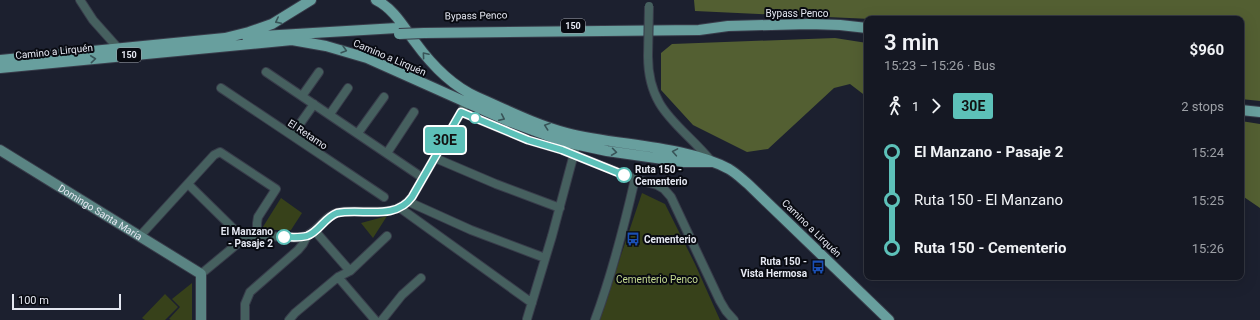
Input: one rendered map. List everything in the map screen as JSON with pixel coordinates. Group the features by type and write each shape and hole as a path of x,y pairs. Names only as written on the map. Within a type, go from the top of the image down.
{"main road":[{"name":"Camino a Lirquén","path":"0,60 225,38 272,24 311,0"},
{"name":"Camino a Lirquén","path":"376,0 394,13 418,46 442,73 458,86 475,96 528,119 565,132 599,140 691,155 712,162 740,176 889,320"},
{"name":"Bypass Penco","path":"225,38 338,31 420,31 704,24 728,26 821,24 864,28"},
{"name":"Bypass Penco","path":"292,40 398,31"},
{"name":"Camino a Lirquén","path":"0,68 292,40 354,53 575,150 684,162 712,162"},
{"path":"1244,110 1260,112"}],"street":[{"path":"80,0 93,20 118,48"},
{"path":"649,3 648,56 649,73 652,86 662,108 712,162"},
{"path":"266,72 423,178"},
{"path":"302,96 320,72"},
{"name":"El Retamo","path":"221,88 384,197"},
{"path":"330,114 348,88"},
{"path":"358,133 384,97"},
{"path":"201,320 201,274 244,239 257,236 307,236 337,213 390,211 400,208 409,202 466,102"},
{"path":"292,135 314,104"},
{"path":"387,153 414,112"},
{"path":"461,112 528,140 562,150 575,150 635,179 660,187 669,194 708,277 720,301 731,318"},
{"name":"Domingo Santa María","path":"0,150 201,274"},
{"path":"527,319 560,208 575,150"},
{"path":"140,236 214,155 218,153 223,153 276,189 258,217 256,223 257,236"},
{"path":"435,158 496,184 560,208"},
{"path":"595,320 614,262 635,179"},
{"path":"188,184 244,239"},
{"path":"409,202 471,230 545,258"},
{"path":"400,208 532,303"},
{"path":"315,231 350,271"},
{"path":"245,320 246,299 250,292 298,250 307,236"},
{"path":"289,320 294,313 338,277 350,271 387,236"},
{"path":"338,277 376,320 421,278"}],"green space":[{"path":"694,0 1260,0 1260,101 1244,99 1244,16 864,16 864,19 695,11"},
{"path":"835,38 864,43 864,95 850,84 834,88 768,149 747,152 693,125 661,90 661,53 672,44"},
{"path":"1244,121 1260,124 1260,208 1244,197"},
{"name":"Cementerio Penco","path":"642,193 665,204 695,264 720,320 599,320"},
{"path":"281,198 302,213 291,230 261,230"},
{"path":"387,216 373,238 361,223"},
{"path":"192,283 192,320 169,319 180,307 172,299"},
{"path":"165,294 178,307 165,320 145,320 142,318"}],"bus line":[{"name":"30E","path":"284,237 307,236 315,231 329,217 337,213 390,211 405,205 409,202 461,112 534,143 562,150 624,175"}],"place":[{"name":"Ruta 150 - Cementerio","path":"624,175"},
{"name":"El Manzano - Pasaje 2","path":"284,237"},
{"name":"Cementerio","path":"633,239"},
{"name":"Ruta 150 - Vista Hermosa","path":"818,267"}]}
